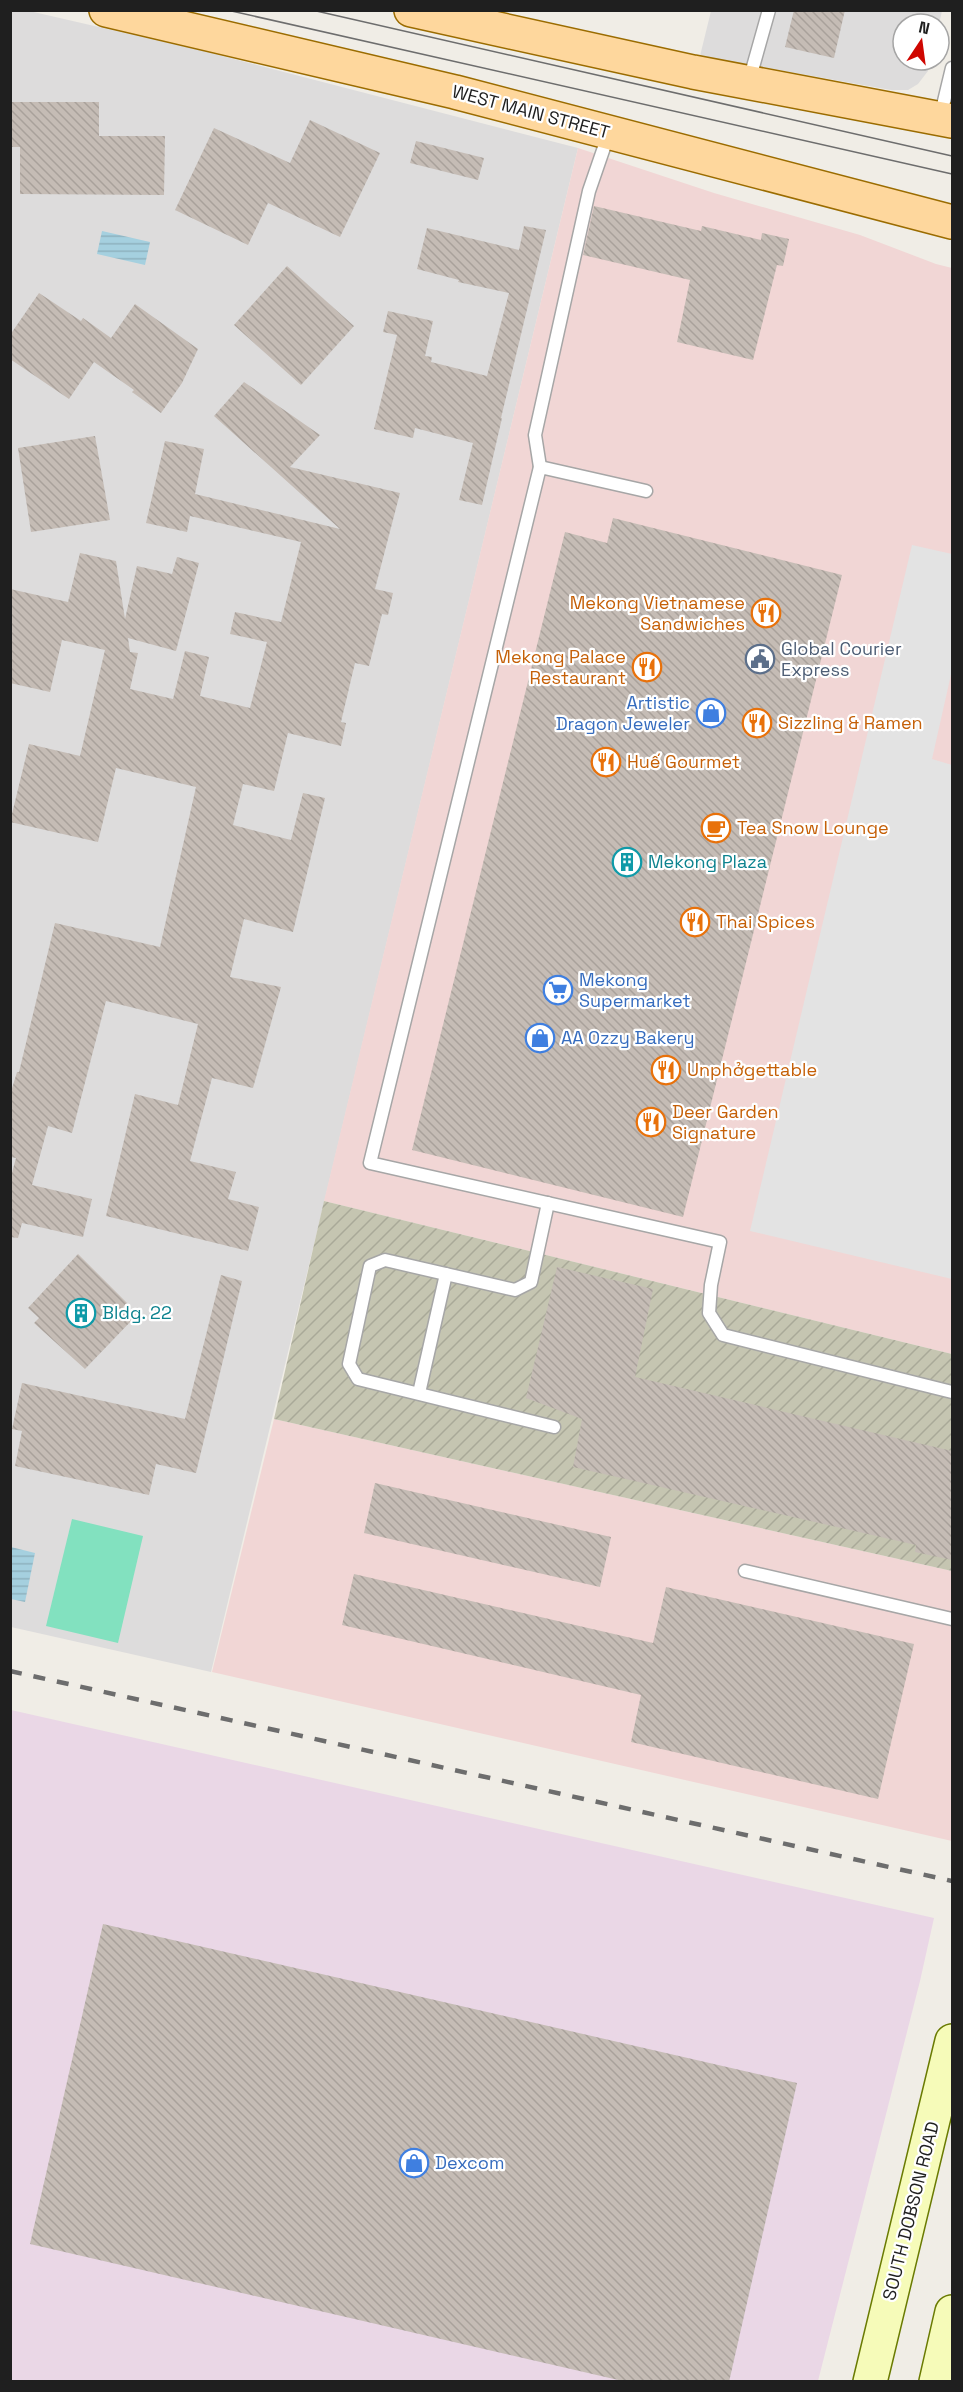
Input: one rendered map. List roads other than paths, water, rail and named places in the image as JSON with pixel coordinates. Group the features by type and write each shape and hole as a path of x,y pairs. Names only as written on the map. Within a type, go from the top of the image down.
{"main road":[{"name":"WEST MAIN STREET","path":"106,10 455,92 952,222"},
{"path":"411,10 749,83 946,120"},
{"name":"SOUTH DOBSON ROAD","path":"870,2382 952,2041"},
{"path":"936,2382 952,2312"}],"lane":[{"path":"749,83 769,10"},
{"path":"946,120 952,68"},
{"path":"610,132 590,191 535,435 540,467 370,1163 720,1242 711,1285 709,1313 723,1335 952,1392"},
{"path":"540,467 646,491"},
{"path":"548,1203 531,1282 515,1290 385,1260 370,1266 349,1364 358,1379 554,1428"},
{"path":"419,1393 446,1274"},
{"path":"745,1571 952,1619"}],"water":[{"path":"102,231 150,242 145,265 97,254"},
{"path":"11,1547 35,1553 25,1602 11,1599"}],"tram line":[{"path":"227,10 952,174"},
{"path":"312,10 952,156"}],"railway":[{"path":"10,1671 952,1881"}],"place":[{"name":"Mekong Vietnamese Sandwiches","path":"766,613"},
{"name":"Global Courier Express","path":"760,659"},
{"name":"Mekong Palace Restaurant","path":"647,667"},
{"name":"Artistic Dragon Jeweler","path":"711,713"},
{"name":"Sizzling & Ramen","path":"757,723"},
{"name":"Huế Gourmet","path":"606,762"},
{"name":"Tea Snow Lounge","path":"716,828"},
{"name":"Mekong Plaza","path":"627,862"},
{"name":"Thai Spices","path":"695,922"},
{"name":"Mekong Supermarket","path":"558,990"},
{"name":"AA Ozzy Bakery","path":"540,1038"},
{"name":"Unphởgettable","path":"666,1070"},
{"name":"Deer Garden Signature","path":"651,1122"},
{"name":"Bldg. 22","path":"81,1313"},
{"name":"Dexcom","path":"414,2163"}]}
